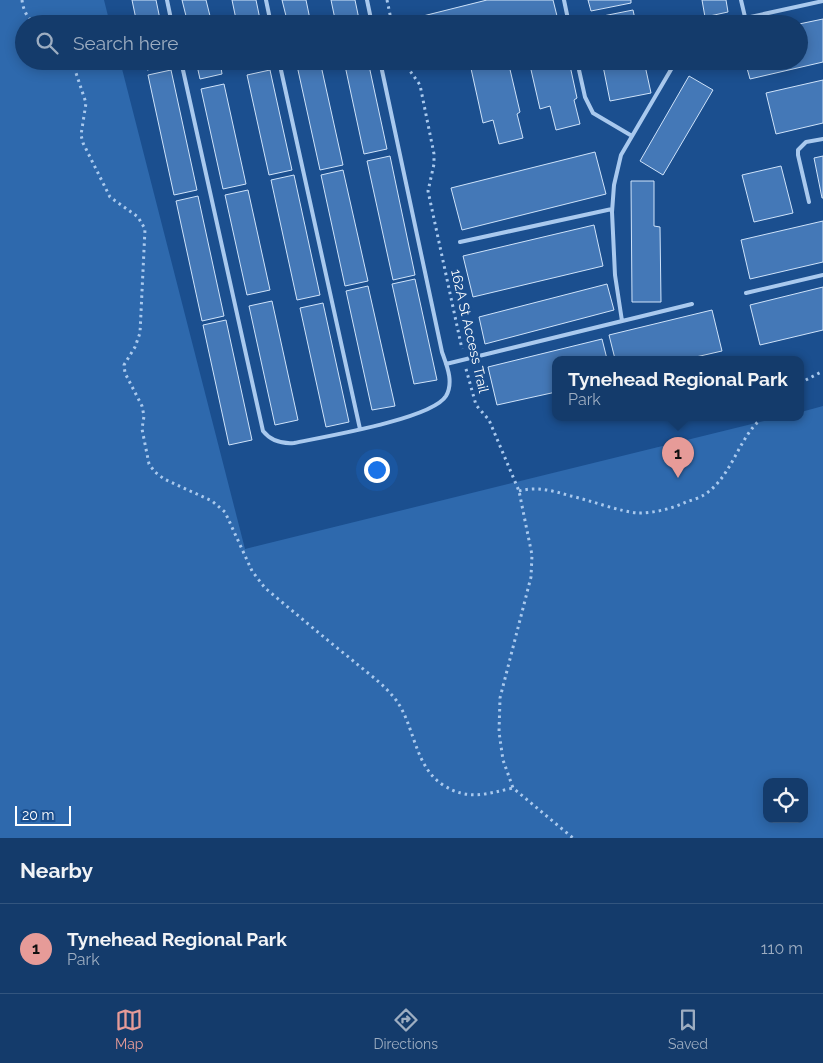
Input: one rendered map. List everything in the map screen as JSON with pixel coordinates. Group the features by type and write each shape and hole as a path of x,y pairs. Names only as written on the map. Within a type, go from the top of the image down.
{"lane":[{"path":"167,0 170,15"},
{"path":"266,0 269,15"},
{"path":"367,0 370,15"},
{"path":"564,0 567,15"},
{"path":"741,0 745,15"},
{"path":"755,15 823,1"},
{"path":"183,70 263,431 268,437 283,444 397,420 439,404 446,397 449,388 450,380 440,342 382,70"},
{"path":"281,70 360,429"},
{"path":"579,70 585,97 593,113 632,136"},
{"path":"622,321 615,275 612,208 614,185 621,155 671,70"},
{"path":"809,202 798,150 806,142 823,139"},
{"path":"460,242 612,208"},
{"path":"746,293 823,275"},
{"path":"446,364 692,304"}],"path":[{"path":"22,0 27,15"},
{"path":"387,0 390,15"},
{"path":"75,70 86,103 81,135 82,143 110,197 138,217 143,223 145,230 140,333 124,365 125,373 142,406 144,416 142,429 149,464 164,479 212,501 225,512 252,572 265,588 376,680 395,699 408,720 414,742 427,770 436,780 468,796 478,796 513,788 574,838"},
{"name":"162A St Access Trail","path":"409,70 420,85 434,154 428,190 474,400 489,420 519,491 532,555 531,576 500,698 499,732 503,760 513,788"},
{"path":"804,381 823,371"},
{"path":"519,491 530,488 548,490 636,513 675,507 702,496 716,485 727,473 753,425 758,421"}],"shaded area":[{"path":"0,0 104,0 108,15 15,15 15,70 122,70 245,549 764,421 804,421 804,411 823,406 823,838 0,838"}],"building":[{"path":"132,0 156,0 159,15 135,15"},
{"path":"182,0 206,0 210,15 186,15"},
{"path":"232,0 256,0 259,15 235,15"},
{"path":"282,0 306,0 309,15 286,15"},
{"path":"331,0 355,0 358,15 334,15"},
{"path":"487,0 553,0 557,15 427,15"},
{"path":"588,0 631,0 631,3 591,11"},
{"path":"702,0 726,0 728,12 705,15"},
{"path":"633,10 634,15 608,15"},
{"path":"823,19 823,62 808,65 808,22"},
{"path":"171,70 197,190 174,195 148,75"},
{"path":"198,70 221,70 222,74 200,79"},
{"path":"270,70 292,170 269,175 247,75"},
{"path":"298,70 322,70 343,165 320,170"},
{"path":"346,70 370,70 387,149 364,154"},
{"path":"471,70 510,70 520,112 517,114 523,138 499,144 493,120 483,123"},
{"path":"531,70 571,70 577,98 574,100 580,124 556,130 550,106 540,109"},
{"path":"604,70 646,70 651,93 610,101"},
{"path":"748,70 789,70 750,79"},
{"path":"689,76 713,90 663,175 640,161"},
{"path":"823,80 823,123 776,134 766,93"},
{"path":"224,84 246,184 223,189 201,89"},
{"path":"595,152 606,194 462,230 451,188"},
{"path":"390,156 415,275 393,280 367,161"},
{"path":"823,156 823,198 822,198 814,158"},
{"path":"781,166 793,213 754,222 742,175"},
{"path":"343,170 368,281 345,286 321,175"},
{"path":"294,175 320,295 297,300 271,180"},
{"path":"631,181 654,181 654,226 660,227 661,302 632,302"},
{"path":"248,190 270,290 247,295 225,195"},
{"path":"198,196 224,316 202,321 176,201"},
{"path":"823,221 823,262 750,279 741,240"},
{"path":"594,225 603,266 473,297 463,256"},
{"path":"415,279 437,380 414,384 392,284"},
{"path":"607,284 614,310 485,344 479,317"},
{"path":"368,286 395,406 372,410 346,291"},
{"path":"823,287 823,330 760,345 750,305"},
{"path":"272,301 298,420 275,425 249,306"},
{"path":"323,303 349,422 326,427 300,308"},
{"path":"712,310 722,351 700,356 614,356 609,335"},
{"path":"226,320 252,440 229,445 203,325"},
{"path":"602,339 606,356 552,356 552,393 497,405 488,367"}],"place":[{"name":"Tynehead Regional Park","path":"678,478"}]}
